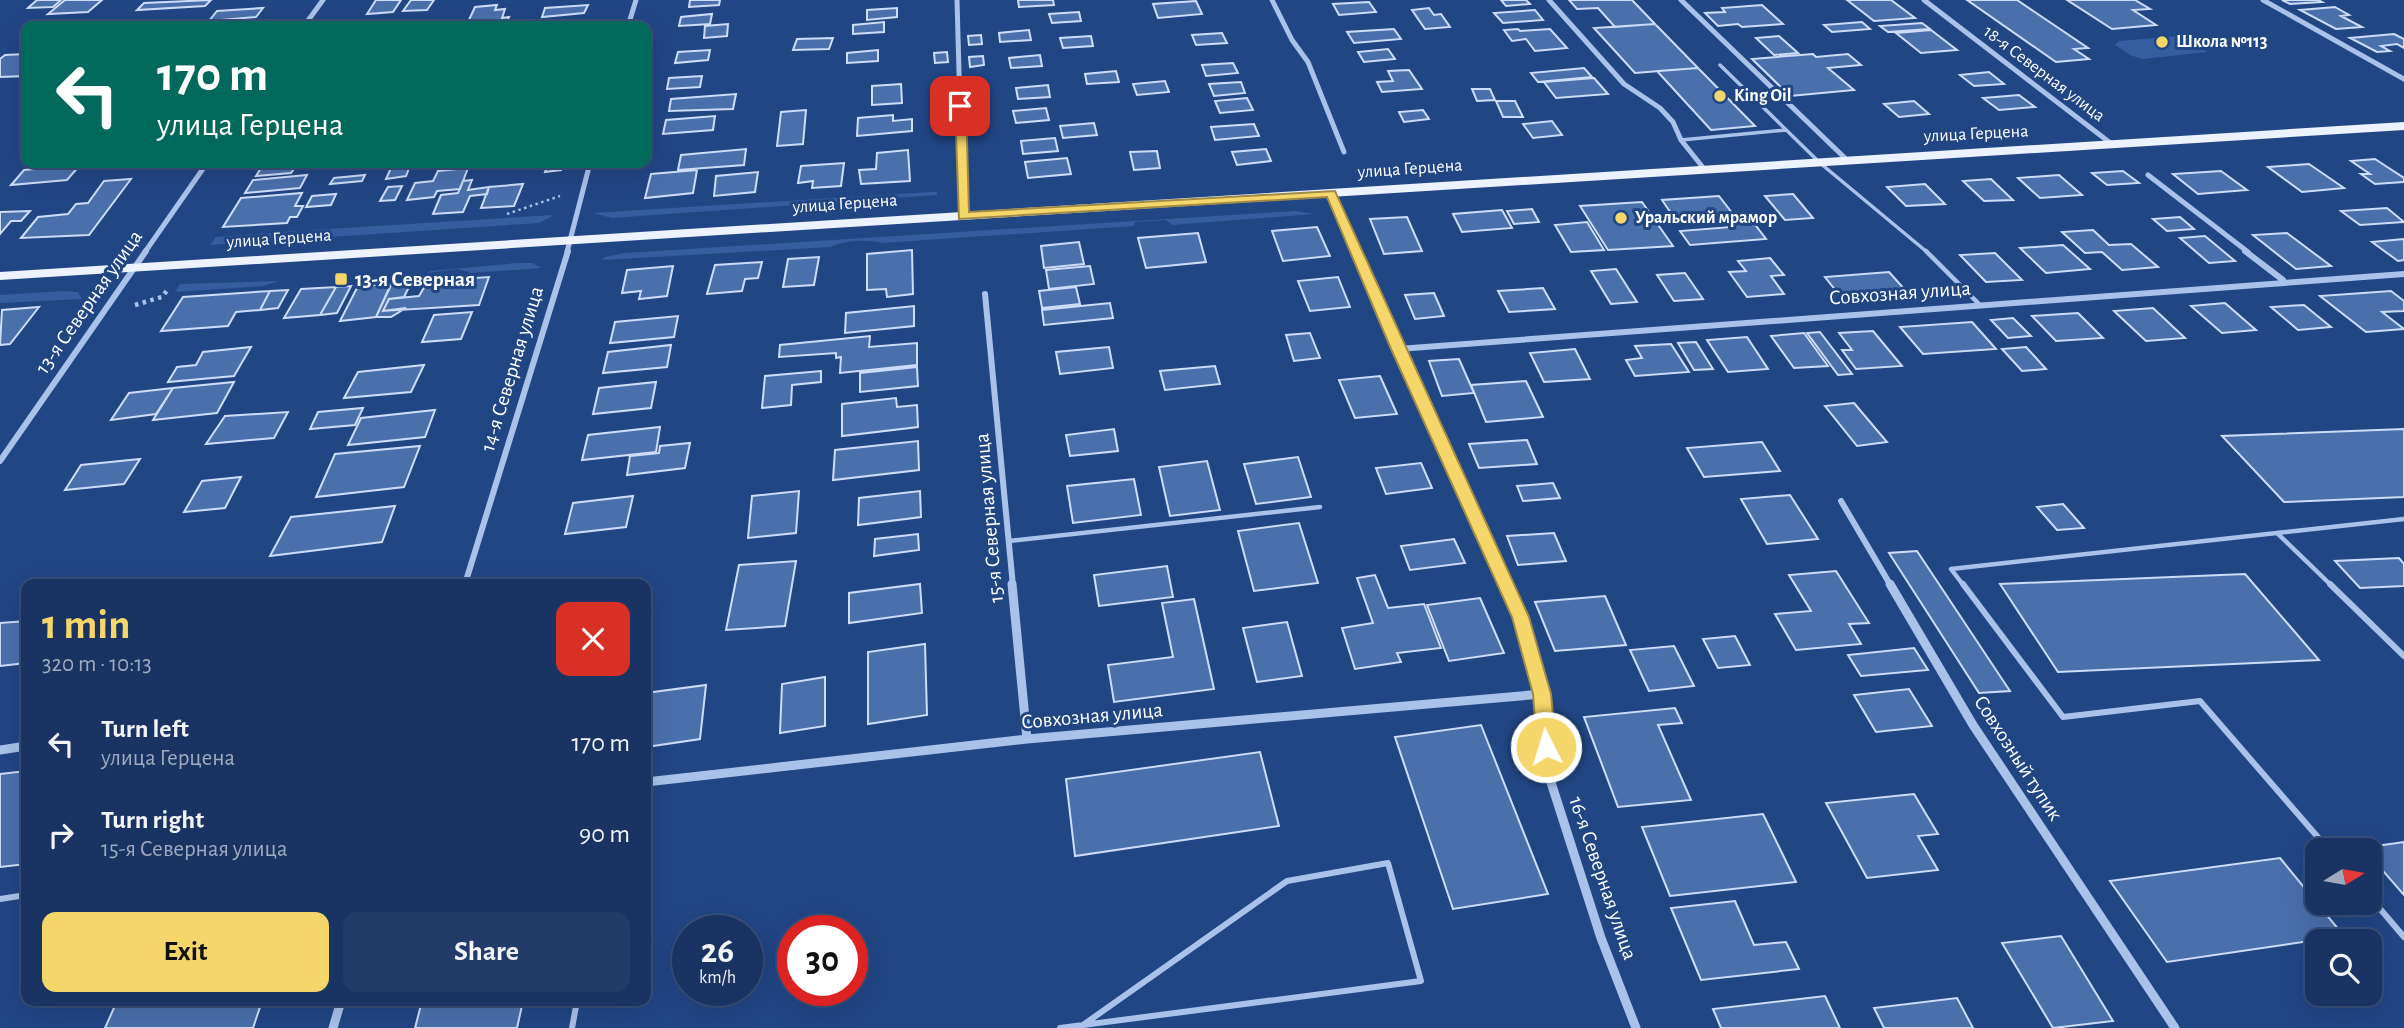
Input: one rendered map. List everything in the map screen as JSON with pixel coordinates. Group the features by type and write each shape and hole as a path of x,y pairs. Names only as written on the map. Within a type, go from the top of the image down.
{"main road":[{"name":"улица Герцена","path":"0,276 2404,126"}],"street":[{"path":"308,21 323,0"},
{"path":"630,21 636,0"},
{"path":"957,0 963,216"},
{"path":"1272,0 1292,40 1308,62 1343,152"},
{"path":"1549,0 1623,84 1660,108 1673,122 1681,140 1705,170"},
{"path":"1681,0 1848,161"},
{"name":"18-я Северная улица","path":"1924,0 2113,145"},
{"path":"2263,0 2404,79"},
{"name":"13-я Северная улица","path":"0,461 203,168"},
{"name":"14-я Северная улица","path":"467,579 571,240 589,168"},
{"path":"2148,175 2283,281"},
{"name":"16-я Северная улица","path":"1331,193 1398,349 1521,617 1542,694 1548,773 1601,937 1636,1028"},
{"name":"Совхозная улица","path":"1398,349 2404,274"},
{"name":"15-я Северная улица","path":"985,294 1027,739"},
{"name":"Совхозный тупик","path":"1841,501 1973,724 2175,1028"},
{"name":"Совхозная улица","path":"651,781 1027,739 1542,694"},
{"path":"0,750 21,747"},
{"path":"333,1028 340,1006"}],"lane":[{"path":"1720,65 1820,163 1925,250 1979,304"},
{"path":"1681,140 1786,130"},
{"path":"1009,541 1320,508"},
{"path":"2319,838 2200,701 2063,718 1951,569 2404,519"},
{"path":"2277,533 2404,656"},
{"path":"1060,1028 1421,981 1388,863 1287,881 1083,1025"},
{"path":"0,899 21,896"},
{"path":"2382,911 2404,937"},
{"path":"572,1028 576,1006"}],"path":[{"path":"507,214 561,196"}],"shaded area":[{"path":"2178,36 2190,40 2207,52 2142,59 2115,45 2119,41"},
{"path":"937,192 937,195 612,218 593,213"},
{"path":"1295,211 1314,214 1172,225 1166,220 1135,222 1134,226 882,243 856,241 830,247 602,260 625,253"},
{"path":"554,215 539,223 210,245 216,237 297,231 295,236 308,235 312,230"},
{"path":"532,263 542,268 471,273 457,269 428,273 430,271"},
{"path":"279,281 263,286 175,292 180,284"},
{"path":"78,292 82,299 0,303 0,295"}],"building":[{"path":"37,0 61,0 53,7 28,8"},
{"path":"65,0 102,0 88,12 48,14"},
{"path":"211,0 205,6 137,10 144,3"},
{"path":"376,0 401,0 393,12 367,14"},
{"path":"411,0 434,0 427,10 403,11"},
{"path":"690,0 720,0 719,5 689,7"},
{"path":"1018,0 1053,0 1054,5 1019,7"},
{"path":"1501,0 1526,0 1530,4 1506,6"},
{"path":"1569,0 1632,0 1655,24 1615,27 1598,8 1577,9"},
{"path":"1847,0 1891,0 1915,18 1874,21"},
{"path":"1967,0 2017,0 2088,48 2074,49 2089,59 2056,62"},
{"path":"2067,0 2135,0 2150,9 2133,10 2156,25 2112,29"},
{"path":"2282,0 2318,0 2322,2 2290,4"},
{"path":"1196,1 1202,14 1158,18 1153,4"},
{"path":"1369,2 1376,12 1339,15 1333,4"},
{"path":"497,5 495,10 505,9 502,18 509,17 507,21 468,21 475,7"},
{"path":"588,5 584,13 542,17 545,8"},
{"path":"1762,5 1783,24 1718,26 1705,13 1725,12 1722,8"},
{"path":"2335,7 2349,15 2341,16 2362,27 2336,29 2300,10"},
{"path":"263,8 256,17 209,21 217,11"},
{"path":"897,8 897,17 867,20 867,10"},
{"path":"1429,8 1434,15 1441,14 1450,27 1425,29 1412,10"},
{"path":"1535,10 1543,20 1503,23 1494,13"},
{"path":"1079,12 1081,21 1052,23 1049,14"},
{"path":"712,14 710,24 679,26 681,17"},
{"path":"884,22 884,32 853,34 853,25"},
{"path":"1862,22 1870,29 1832,32 1824,25"},
{"path":"1922,23 1930,29 1888,32 1880,26"},
{"path":"728,24 727,36 704,38 705,26"},
{"path":"1655,24 1698,68 1635,73 1594,28"},
{"path":"1394,29 1401,39 1354,43 1347,32"},
{"path":"1550,29 1567,48 1535,51 1526,39 1512,41 1504,30"},
{"path":"1029,30 1031,40 1000,42 999,33"},
{"path":"1931,30 1957,50 1921,53 1896,33"},
{"path":"1222,33 1227,43 1196,45 1192,35"},
{"path":"2394,34 2404,39 2404,48 2397,44 2381,46 2390,51 2377,52 2350,38"},
{"path":"981,35 982,44 969,45 968,36"},
{"path":"1091,36 1093,46 1063,48 1060,38"},
{"path":"1779,36 1798,53 1774,55 1756,38"},
{"path":"833,38 829,49 793,50 797,39"},
{"path":"1388,49 1395,59 1364,62 1358,52"},
{"path":"710,50 708,60 675,63 678,52"},
{"path":"878,50 878,61 847,63 847,53"},
{"path":"947,52 948,62 935,63 934,53"},
{"path":"21,54 21,76 0,77 0,59 5,55"},
{"path":"1813,54 1816,57 1848,54 1861,65 1828,68 1854,90 1790,96 1752,59"},
{"path":"1040,55 1042,66 1011,68 1009,58"},
{"path":"983,56 984,65 970,67 969,57"},
{"path":"1233,63 1238,73 1206,76 1202,65"},
{"path":"1584,68 1592,77 1538,82 1531,73"},
{"path":"1698,68 1755,126 1711,130 1657,71"},
{"path":"1409,70 1422,89 1382,92 1377,82 1393,81 1388,71"},
{"path":"1116,71 1119,82 1087,84 1085,74"},
{"path":"1989,72 2004,84 1974,86 1960,75"},
{"path":"702,76 700,87 667,89 669,78"},
{"path":"1594,78 1608,94 1556,98 1544,82"},
{"path":"1165,81 1169,92 1137,95 1133,84"},
{"path":"1241,82 1245,93 1214,96 1209,84"},
{"path":"901,84 902,103 872,105 872,86"},
{"path":"1048,85 1050,97 1018,99 1016,88"},
{"path":"1472,89 1490,89 1495,100 1477,101"},
{"path":"736,94 733,109 669,111 671,99"},
{"path":"2019,95 2035,107 1999,110 1983,98"},
{"path":"950,98 952,112 934,114 933,100"},
{"path":"1247,98 1253,110 1220,113 1215,101"},
{"path":"1496,101 1515,101 1523,117 1503,117"},
{"path":"1914,101 1929,114 1899,117 1884,104"},
{"path":"1046,108 1049,120 1016,123 1013,111"},
{"path":"806,110 803,144 777,146 781,112"},
{"path":"1423,110 1429,119 1404,122 1399,112"},
{"path":"893,115 893,121 912,119 912,131 857,136 858,118"},
{"path":"715,116 713,130 663,134 666,120"},
{"path":"1552,121 1562,135 1533,138 1523,124"},
{"path":"1094,123 1097,135 1063,138 1060,126"},
{"path":"1254,124 1259,136 1215,140 1211,127"},
{"path":"1055,138 1058,151 1023,154 1021,141"},
{"path":"746,149 744,165 678,170 681,155"},
{"path":"1266,149 1271,161 1237,165 1232,152"},
{"path":"908,150 910,181 861,184 859,170 876,169 877,153"},
{"path":"1157,151 1160,168 1134,170 1130,152"},
{"path":"1067,158 1071,174 1028,178 1025,162"},
{"path":"2375,159 2404,178 2404,182 2375,184 2361,174 2370,174 2351,161"},
{"path":"844,163 841,186 812,188 813,181 798,183 801,166"},
{"path":"2309,164 2344,188 2302,192 2268,167"},
{"path":"77,168 67,180 11,185 24,170"},
{"path":"261,168 295,168 291,173 256,176"},
{"path":"391,168 409,168 406,176 386,179"},
{"path":"468,168 460,189 437,191 434,197 407,200 415,183 433,181 438,171"},
{"path":"546,168 562,168 561,170 545,172"},
{"path":"697,170 693,193 645,198 651,174"},
{"path":"2123,171 2139,183 2107,185 2092,173"},
{"path":"2221,171 2247,190 2198,194 2173,174"},
{"path":"758,172 755,192 714,196 716,176"},
{"path":"307,175 300,188 245,193 253,180"},
{"path":"365,175 362,181 330,184 334,178"},
{"path":"2059,175 2082,195 2040,198 2018,178"},
{"path":"131,179 89,235 21,238 38,217 68,214 76,204 88,203 104,181"},
{"path":"1991,179 2013,200 1984,201 1963,181"},
{"path":"472,180 468,190 489,187 487,194 470,196 463,212 433,214 441,195 458,193 463,181"},
{"path":"523,184 514,206 481,208 489,187"},
{"path":"1925,184 1945,204 1906,206 1887,187"},
{"path":"402,186 395,200 380,201 388,187"},
{"path":"302,193 295,206 303,206 297,217 290,217 287,223 223,227 241,198"},
{"path":"336,194 331,205 306,207 312,196"},
{"path":"1793,194 1813,218 1785,220 1765,196"},
{"path":"1719,196 1736,218 1677,222 1662,200"},
{"name":"Уральский мрамор","path":"1642,202 1673,246 1608,250 1580,206"},
{"path":"2387,208 2404,222 2360,225 2341,211"},
{"path":"1532,209 1539,222 1514,224 1507,211"},
{"path":"1502,210 1512,228 1462,232 1453,214"},
{"path":"30,211 21,221 11,221 0,234 0,212"},
{"path":"1407,217 1422,251 1384,254 1370,219"},
{"path":"2180,217 2194,229 2167,231 2153,219"},
{"path":"1750,218 1766,239 1690,245 1680,231 1732,227 1727,220"},
{"path":"1587,222 1604,250 1571,252 1555,225"},
{"path":"1317,227 1330,256 1283,261 1272,231"},
{"path":"2093,230 2109,245 2131,244 2158,267 2122,270 2102,252 2085,253 2062,232"},
{"path":"1198,233 1206,262 1146,268 1138,238"},
{"path":"2287,233 2331,266 2296,269 2253,235"},
{"path":"2205,236 2235,261 2209,263 2180,238"},
{"path":"2404,239 2404,260 2398,261 2372,242"},
{"path":"1079,242 1084,264 1044,268 1041,246"},
{"path":"2063,245 2090,269 2046,273 2020,248"},
{"path":"912,250 913,294 887,297 886,289 867,290 867,254"},
{"path":"1995,253 2022,280 1986,282 1960,255"},
{"path":"819,257 814,285 783,287 788,259"},
{"path":"1770,258 1784,275 1771,276 1784,294 1747,297 1729,272 1746,271 1738,261"},
{"path":"762,262 758,278 745,279 742,291 707,294 715,265"},
{"path":"673,266 667,296 639,299 641,291 622,293 627,270"},
{"path":"1090,266 1094,284 1049,289 1046,270"},
{"path":"1616,269 1637,302 1611,304 1591,271"},
{"path":"1889,272 1906,291 1841,297 1825,277"},
{"path":"1685,273 1703,299 1674,301 1657,275"},
{"path":"489,277 479,305 383,311 389,299 419,296 428,281"},
{"path":"1338,277 1350,307 1310,311 1298,281"},
{"path":"412,281 404,297 389,299 383,311 406,308 391,317 376,317 392,283"},
{"path":"391,284 376,317 340,321 358,286"},
{"path":"351,286 337,313 320,315 336,287"},
{"path":"336,287 320,315 284,318 301,289"},
{"path":"1076,287 1080,304 1042,308 1039,291"},
{"path":"1543,288 1555,309 1509,312 1498,291"},
{"path":"288,290 278,308 260,310 270,291"},
{"path":"270,291 260,310 236,312 228,326 161,331 183,297"},
{"path":"2391,291 2404,301 2404,311 2382,312 2404,329 2366,332 2320,296"},
{"path":"1434,293 1444,316 1415,319 1405,295"},
{"path":"1110,303 1113,318 1044,325 1042,310"},
{"path":"2225,303 2256,330 2222,333 2191,306"},
{"path":"2304,305 2331,327 2298,330 2271,307"},
{"path":"914,306 914,326 845,333 846,313"},
{"path":"39,307 10,344 0,345 2,310"},
{"path":"2153,308 2185,338 2146,341 2114,311"},
{"path":"472,312 461,339 422,342 434,315"},
{"path":"2078,313 2103,338 2056,341 2032,316"},
{"path":"678,316 674,337 610,343 615,322"},
{"path":"2013,318 2031,336 2008,338 1991,320"},
{"path":"1972,322 1996,349 1923,354 1900,327"},
{"path":"1873,331 1902,366 1856,369 1842,350 1852,350 1839,333"},
{"path":"1820,332 1852,374 1838,375 1807,333"},
{"path":"1310,333 1320,358 1294,361 1286,335"},
{"path":"1804,333 1828,366 1794,368 1771,336"},
{"path":"870,336 869,347 917,343 917,365 840,373 841,357 836,358 836,353 779,357 780,345"},
{"path":"1747,337 1768,369 1728,372 1707,340"},
{"path":"1696,342 1713,369 1694,370 1678,343"},
{"path":"1671,344 1689,372 1635,376 1626,360 1642,358 1635,346"},
{"path":"671,345 667,367 603,373 608,352"},
{"path":"251,347 234,376 168,382 177,367 196,365 203,352"},
{"path":"1109,347 1113,368 1060,374 1056,352"},
{"path":"2026,347 2046,369 2022,371 2002,349"},
{"path":"1575,349 1590,379 1544,382 1530,353"},
{"path":"1459,359 1474,393 1442,396 1429,361"},
{"path":"424,365 411,392 344,398 358,372"},
{"path":"1215,366 1220,384 1165,390 1160,371"},
{"path":"917,367 918,386 860,392 860,373"},
{"path":"821,371 821,382 792,385 791,405 762,408 765,376"},
{"path":"1380,376 1397,414 1355,418 1339,380"},
{"path":"1526,381 1543,417 1486,422 1471,385"},
{"path":"234,382 217,413 153,420 173,388"},
{"path":"656,382 651,408 593,414 599,388"},
{"path":"173,388 156,414 111,420 129,393"},
{"path":"896,398 897,407 917,405 918,427 842,436 842,404"},
{"path":"1854,403 1887,442 1857,446 1825,406"},
{"path":"363,408 355,425 310,429 318,412"},
{"path":"435,410 425,437 348,445 361,418"},
{"path":"288,412 274,438 206,444 225,416"},
{"path":"660,427 656,452 582,460 588,435"},
{"path":"1114,429 1118,451 1070,456 1066,435"},
{"path":"2404,429 2404,497 2284,502 2222,436"},
{"path":"1527,440 1537,464 1479,468 1469,444"},
{"path":"918,441 919,470 833,480 835,450"},
{"path":"1762,442 1780,471 1704,477 1687,448"},
{"path":"690,443 685,468 627,475 630,456 659,453 660,446"},
{"path":"420,446 404,487 316,497 335,454"},
{"path":"1298,457 1311,497 1256,504 1244,464"},
{"path":"140,459 124,484 65,490 81,465"},
{"path":"1207,461 1220,510 1170,516 1159,467"},
{"path":"1421,463 1432,488 1386,494 1376,468"},
{"path":"241,477 225,508 184,512 202,481"},
{"path":"1134,479 1141,515 1073,523 1067,486"},
{"path":"1553,483 1560,498 1523,501 1517,486"},
{"path":"799,491 796,533 748,538 752,496"},
{"path":"920,491 921,517 858,525 859,498"},
{"path":"1790,495 1818,539 1767,544 1741,499"},
{"path":"633,496 626,527 565,534 573,503"},
{"path":"2063,504 2084,528 2057,530 2037,507"},
{"path":"395,506 382,542 270,556 291,517"},
{"path":"1299,523 1318,583 1254,591 1238,531"},
{"path":"1554,533 1566,561 1518,565 1507,536"},
{"path":"918,534 919,550 874,556 875,539"},
{"path":"1454,539 1465,563 1410,570 1401,546"},
{"path":"1917,551 2010,691 1979,693 1889,553"},
{"path":"2399,558 2404,564 2404,586 2360,588 2335,561"},
{"path":"796,561 785,626 726,630 739,565"},
{"path":"1167,566 1173,597 1099,606 1094,575"},
{"path":"1836,571 1869,623 1849,624 1861,644 1796,650 1775,614 1811,611 1789,575"},
{"path":"2245,574 2319,660 2058,672 2000,584"},
{"path":"1375,575 1388,608 1424,604 1441,648 1397,653 1401,662 1355,669 1342,628 1373,623 1357,578"},
{"path":"920,584 922,613 849,623 849,593"},
{"path":"1605,596 1626,645 1555,651 1535,602"},
{"path":"1480,598 1504,653 1449,661 1427,605"},
{"path":"1194,599 1214,689 1114,702 1108,665 1173,657 1162,603"},
{"path":"21,621 21,664 0,666 0,623"},
{"path":"1287,622 1302,676 1257,682 1243,628"},
{"path":"1735,636 1750,665 1718,668 1703,639"},
{"path":"925,644 927,715 868,724 868,652"},
{"path":"1674,646 1694,686 1649,691 1630,650"},
{"path":"1914,648 1928,670 1861,676 1848,655"},
{"path":"825,677 825,726 780,733 782,684"},
{"path":"706,685 700,739 651,746 651,692"},
{"path":"1909,689 1932,726 1876,732 1854,695"},
{"path":"1675,708 1682,723 1658,725 1691,800 1618,807 1584,717"},
{"path":"1481,725 1548,894 1453,909 1395,737"},
{"path":"1260,752 1279,826 1075,856 1066,779"},
{"path":"21,772 21,865 0,867 0,774"},
{"path":"1914,794 1938,834 1918,836 1938,870 1867,878 1826,803"},
{"path":"1763,814 1796,882 1670,896 1642,827"},
{"path":"2404,842 2404,895 2382,870 2382,845"},
{"path":"2280,858 2305,888 2305,915 2327,915 2338,929 2305,929 2305,942 2167,962 2110,881"},
{"path":"1735,901 1754,945 1786,942 1799,969 1701,980 1671,908"},
{"path":"2061,936 2113,1021 2053,1028 2002,943"},
{"path":"1825,996 1840,1028 1721,1028 1713,1009"},
{"path":"1957,998 1973,1028 1884,1028 1874,1008"},
{"path":"115,1006 260,1006 253,1028 105,1028"},
{"path":"421,1006 522,1006 517,1028 415,1028"}],"place":[{"name":"Школа №113","path":"2162,42"},
{"name":"King Oil","path":"1720,96"},
{"name":"Уральский мрамор","path":"1621,218"},
{"name":"13-я Северная","path":"341,279"}],"route":[{"path":"960,106 963,216 1331,193 1398,349 1521,617 1542,694 1546,747"}]}
